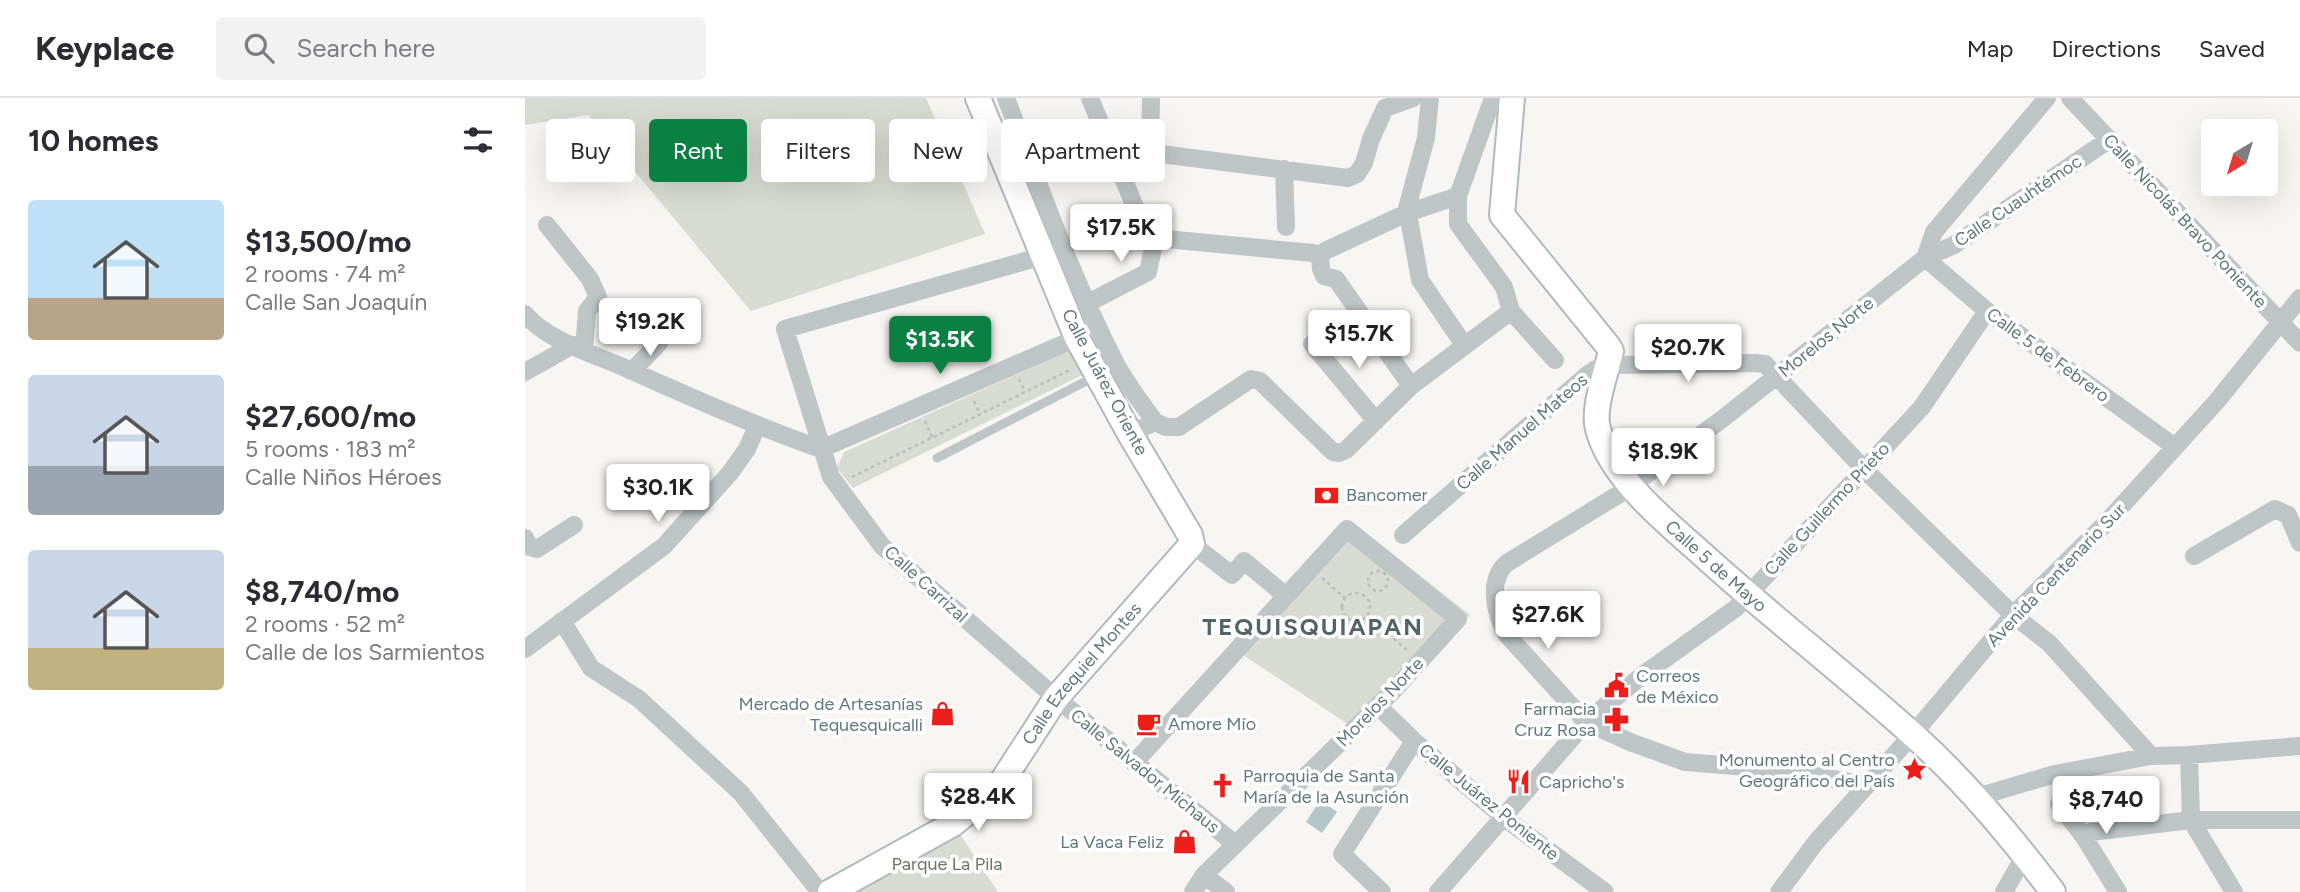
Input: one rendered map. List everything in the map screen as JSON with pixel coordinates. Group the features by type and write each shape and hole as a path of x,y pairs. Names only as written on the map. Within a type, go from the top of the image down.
{"street":[{"name":"Calle Juárez Oriente","path":"978,98 1077,338 1190,535 1192,544"},
{"path":"1006,98 1060,242 1115,362 1154,422 1166,427 1179,427 1251,379 1260,381 1333,452 1346,450 1411,386 1511,311"},
{"path":"1090,98 1135,207 1156,233 1320,256"},
{"path":"1151,98 1150,143 1153,151 1348,178 1357,174 1385,108 1413,98"},
{"path":"1430,98 1426,138 1407,213 1420,280 1464,345"},
{"path":"1493,98 1458,196 1458,225 1504,287 1511,311 1555,360"},
{"name":"Calle 5 de Mayo","path":"1512,98 1502,215 1611,351 1601,383 1597,427 1613,462 1642,500 1747,596 1913,734 1977,797 2053,892"},
{"name":"Morelos Norte","path":"1586,722 1500,625 1495,602 1501,569 1632,485 1721,420 1925,258 1934,232 2047,98"},
{"name":"Calle Nicolás Bravo Poniente","path":"2070,98 2293,335"},
{"name":"Calle Cuauhtémoc","path":"1925,258 1954,245 2110,139"},
{"path":"1284,169 1286,228"},
{"path":"1411,386 1336,279 1324,276 1320,256 1325,251 1407,213 1458,196"},
{"path":"547,225 590,279 598,297 587,311 578,348"},
{"path":"1088,303 1148,272 1156,233"},
{"name":"Calle Carrizal","path":"1044,256 785,329 821,449 836,485 882,547 1056,698"},
{"name":"Calle 5 de Febrero","path":"1925,258 1987,311 2175,447"},
{"name":"Avenida Centenario Sur","path":"1779,892 1816,842 1913,734 2013,615 2105,524 2175,447 2293,335 2300,298"},
{"name":"Calle Guillermo Prieto","path":"1438,892 1586,722 1747,596 1922,407 1987,311"},
{"path":"525,314 534,325 578,348 757,426 821,449 1077,338"},
{"path":"632,371 660,342"},
{"path":"1312,344 1375,421"},
{"path":"525,372 578,348"},
{"name":"Calle Manuel Mateos","path":"1402,535 1587,374 1606,367 1755,363 1765,364 1776,376"},
{"path":"1776,376 1864,469 2013,615 2049,643 2151,756"},
{"path":"1130,434 1154,422"},
{"path":"525,649 664,546 730,473 747,449 757,426"},
{"path":"2194,556 2275,509 2288,515 2300,543"},
{"path":"525,538 530,547 537,549 574,525"},
{"name":"Morelos Norte","path":"1193,892 1204,875 1378,706 1458,619 1347,529 1311,569"},
{"path":"1192,544 1232,575 1244,561 1286,596"},
{"name":"Calle Ezequiel Montes","path":"830,892 953,824 999,786 1056,698 1192,544"},
{"path":"1134,762 1311,569"},
{"path":"562,621 591,668 639,699 741,793 820,892"},
{"name":"Calle Salvador Michaus","path":"1056,698 1235,844"},
{"name":"Calle Juárez Poniente","path":"1378,706 1503,817 1605,892"},
{"path":"1586,722 1685,762 1783,770 1867,785"},
{"path":"1382,892 1342,854 1415,741"},
{"path":"1977,797 2055,774 2151,756 2300,746"},
{"path":"2189,755 2191,820 2234,892"},
{"path":"2059,804 2084,836 2118,892"},
{"path":"2084,836 2091,832 2191,820 2300,820"},
{"path":"2004,892 2025,855"},
{"path":"1204,875 1226,892"}],"lane":[{"path":"937,458 1093,368"}],"path":[{"path":"836,485 1093,368"},
{"path":"1311,569 1346,599"},
{"path":"1374,572 1384,574 1388,582 1386,587 1378,591 1372,589 1370,577 1374,572"},
{"path":"1365,597 1372,589"},
{"path":"1357,594 1365,597 1370,605 1367,616 1357,621 1347,618 1343,608 1346,599 1357,594"},
{"path":"1367,616 1420,662"},
{"path":"1331,635 1347,618"}],"green space":[{"path":"525,98 926,98 935,119 889,119 889,182 962,182 985,234 751,311 635,172 635,119 591,119 588,115 546,119 546,122 525,125"},
{"path":"1073,349 1084,374 853,488 837,468 844,452"},
{"path":"1350,520 1470,615 1354,728 1240,653"},
{"name":"Parque La Pila","path":"956,828 998,892 839,892"}],"shaded area":[{"path":"1320,800 1337,812 1322,833 1306,822"}],"place":[{"name":"Bancomer","path":"1326,495"},
{"name":"Correos de México","path":"1616,686"},
{"name":"Mercado de Artesanías Tequesquicalli","path":"943,714"},
{"name":"Farmacia Cruz Rosa","path":"1616,719"},
{"name":"Amore Mío","path":"1148,724"},
{"name":"Monumento al Centro Geográfico del País","path":"1915,770"},
{"name":"Capricho's","path":"1519,782"},
{"name":"Parroquia de Santa María de la Asunción","path":"1223,786"},
{"name":"La Vaca Feliz","path":"1184,842"}],"district":[{"name":"TEQUISQUIAPAN","path":"1313,626"}]}
